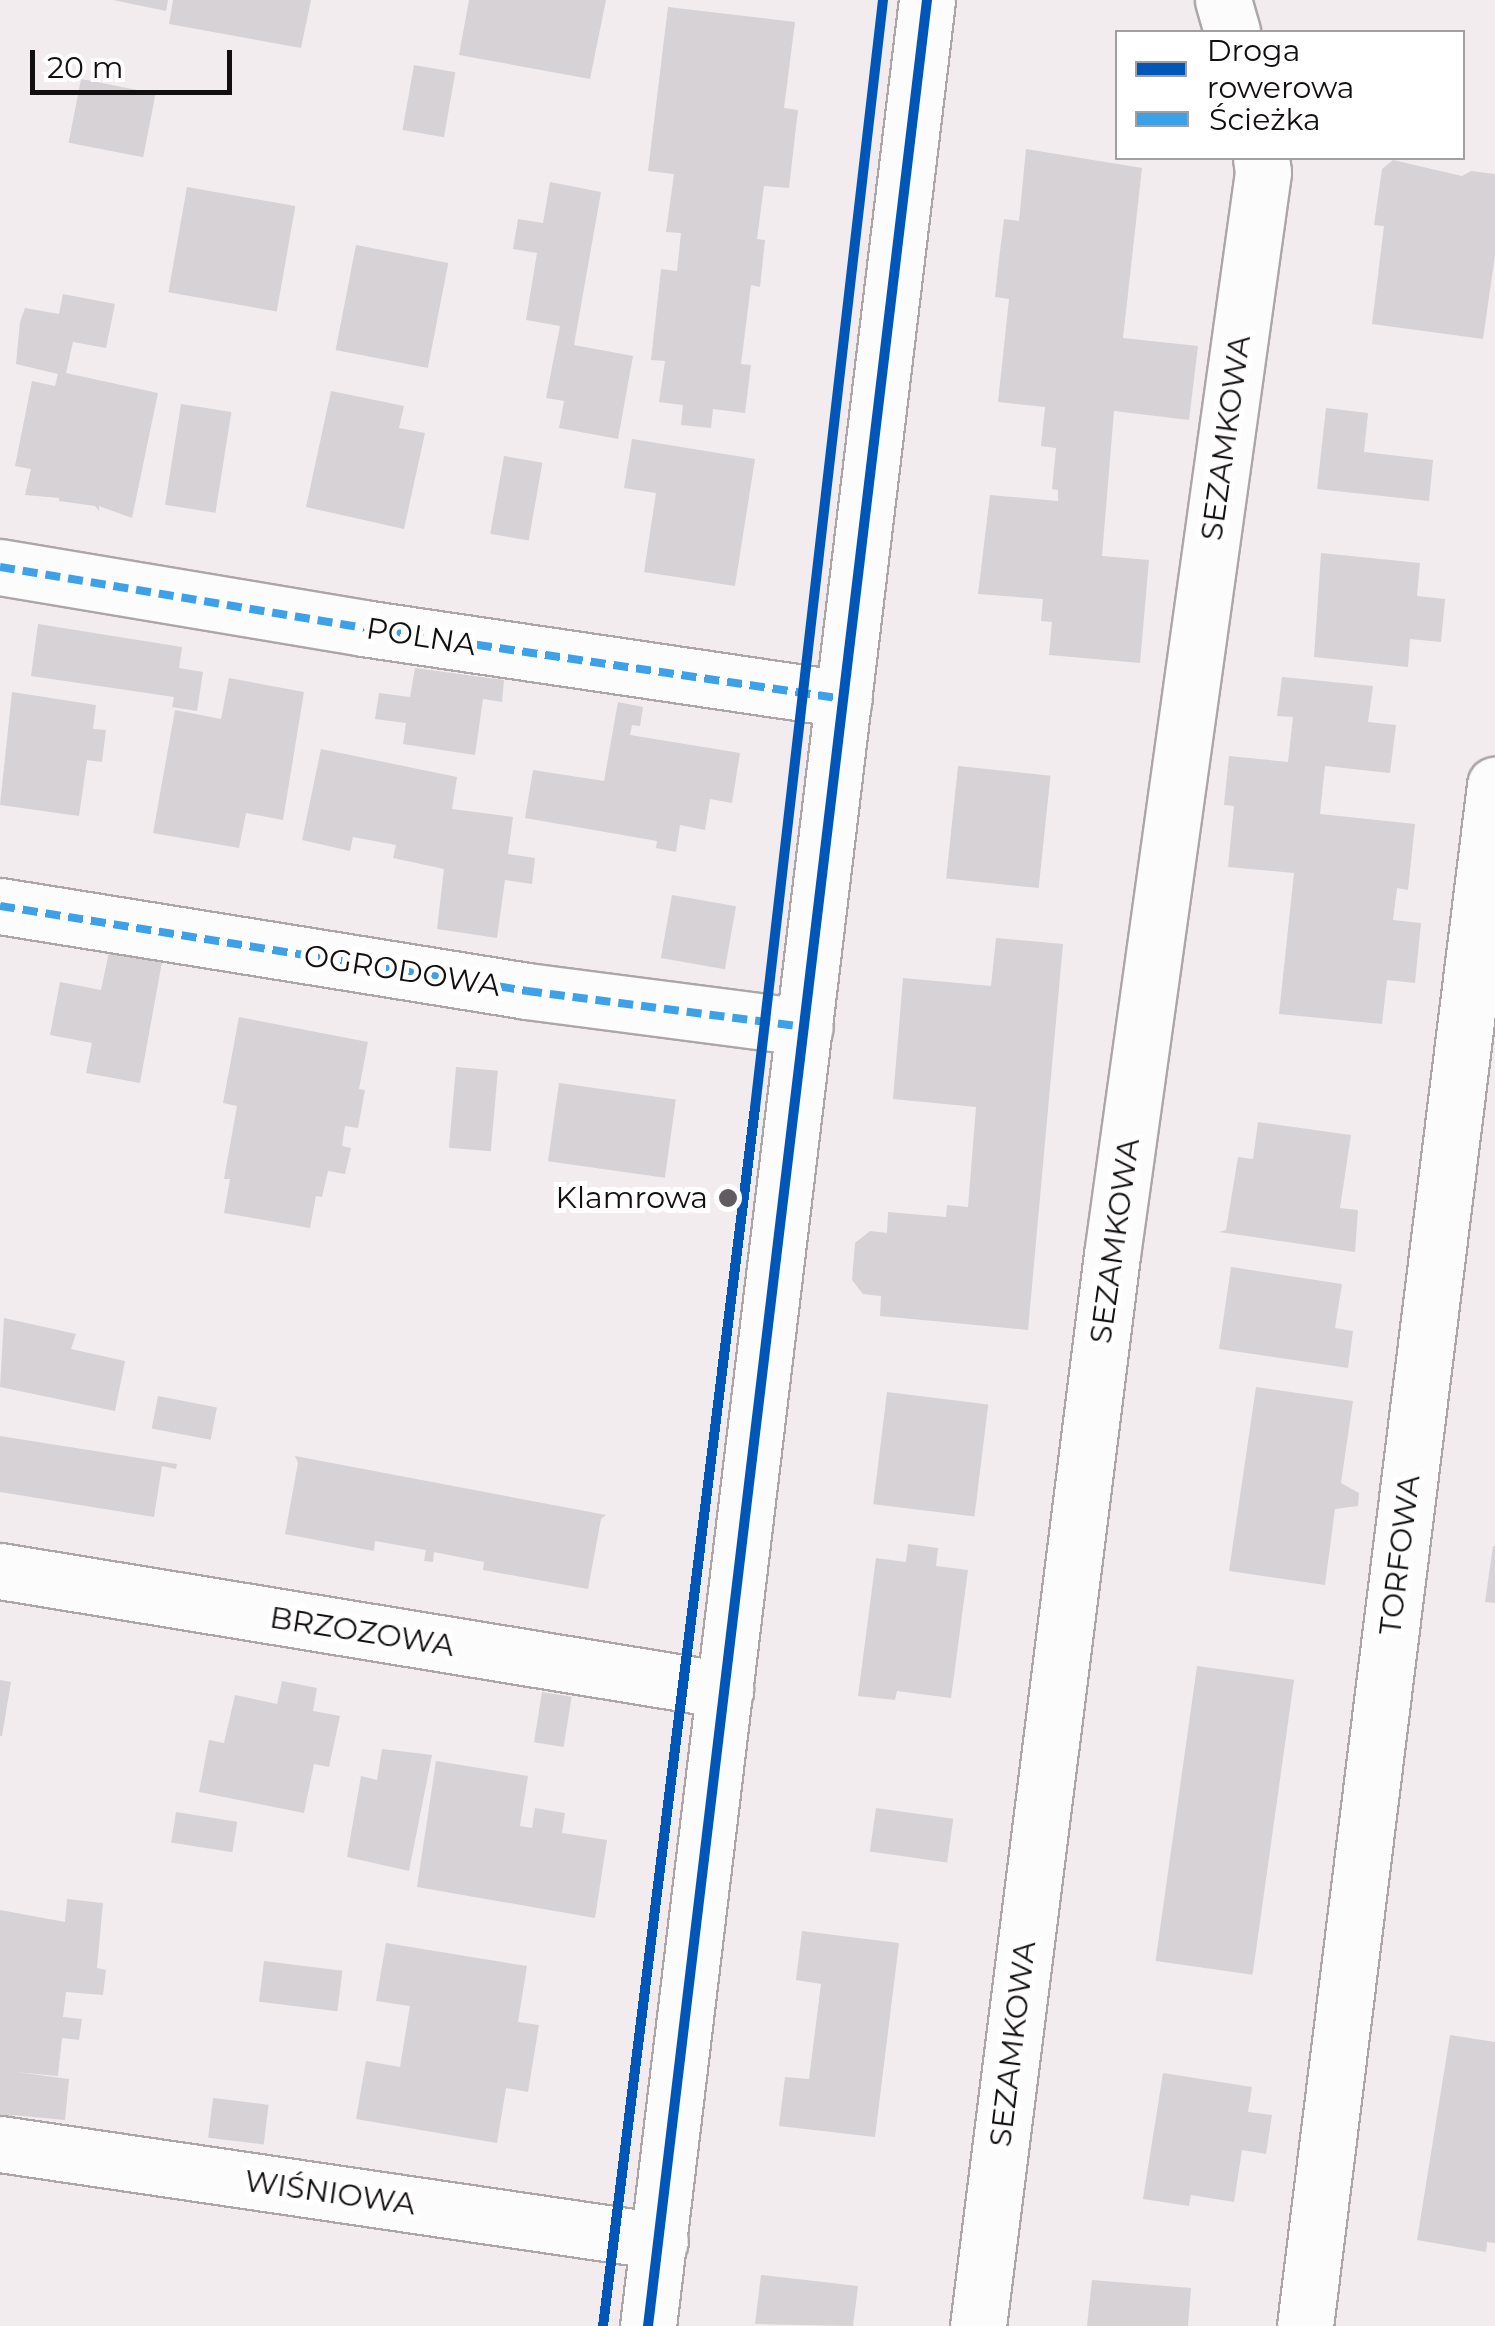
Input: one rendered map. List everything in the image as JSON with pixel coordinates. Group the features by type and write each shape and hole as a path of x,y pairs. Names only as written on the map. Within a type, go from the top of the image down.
{"street":[{"path":"648,2326 927,0"},
{"path":"1223,0 1231,30"},
{"name":"SEZAMKOWA","path":"978,2326 1112,1255 1263,172 1261,160"},
{"name":"POLNA","path":"0,566 363,628 844,700"},
{"name":"TORFOWA","path":"1305,2326 1495,785"},
{"name":"OGRODOWA","path":"0,906 527,991 805,1027"},
{"name":"BRZOZOWA","path":"0,1572 725,1690"},
{"name":"WIŚNIOWA","path":"0,2144 660,2242"}],"building":[{"path":"113,0 168,0 166,11"},
{"path":"173,0 311,0 301,48 169,24"},
{"path":"469,0 606,0 590,79 459,55"},
{"path":"668,7 795,22 784,108 798,110 789,188 764,186 757,239 765,240 760,287 751,285 741,364 751,365 745,413 713,409 711,428 681,425 683,405 659,402 665,361 651,360 661,269 677,271 681,233 666,232 674,174 648,171"},
{"path":"414,65 455,72 444,137 403,130"},
{"path":"81,79 156,94 143,157 69,143"},
{"path":"1026,149 1142,168 1123,338 1198,346 1189,420 1114,411 1102,556 1149,560 1140,663 1049,655 1052,622 1041,621 1043,599 978,594 990,495 1058,501 1058,490 1052,489 1056,448 1041,446 1045,407 998,402 1009,299 995,297 999,259 1004,219 1019,221"},
{"path":"1393,160 1462,176 1471,171 1495,174 1495,255 1483,339 1372,324 1384,226 1374,225 1382,169"},
{"path":"550,182 601,192 574,345 633,356 618,439 559,428 564,401 546,398 560,326 526,320 537,253 513,249 518,219 543,223"},
{"path":"187,187 295,206 277,311 168,292"},
{"path":"356,245 448,263 428,368 336,350"},
{"path":"63,294 115,304 106,348 73,342 66,373 158,393 132,518 99,506 99,511 95,506 59,498 25,495 31,469 15,466 32,381 55,386 58,374 16,364 20,322 25,308 59,314"},
{"path":"331,391 404,406 399,428 425,433 404,529 306,507"},
{"path":"181,404 231,412 215,513 165,505"},
{"path":"1326,408 1368,413 1364,452 1433,460 1429,501 1317,489"},
{"path":"632,439 755,459 735,586 644,572 656,493 624,488"},
{"path":"504,456 542,463 529,541 490,534"},
{"path":"1321,553 1420,563 1417,596 1445,599 1441,642 1410,639 1408,667 1314,657"},
{"path":"38,624 182,647 179,668 203,672 197,711 172,707 174,697 31,676"},
{"path":"415,668 504,680 502,702 483,699 475,755 403,744 406,723 375,719 379,693 410,697"},
{"path":"1282,677 1373,686 1368,722 1396,725 1390,773 1325,766 1320,814 1415,824 1408,890 1397,888 1393,920 1421,923 1415,983 1387,980 1382,1024 1279,1014 1294,873 1228,867 1234,806 1224,805 1229,756 1288,762 1293,717 1277,716"},
{"path":"229,678 304,692 283,820 246,813 239,848 153,833 175,710 221,719"},
{"path":"12,692 96,705 93,729 106,730 102,762 87,760 79,816 0,805"},
{"path":"618,702 643,707 640,726 632,725 630,735 740,753 732,803 710,799 705,830 680,825 676,852 656,848 657,841 525,818 533,770 604,781"},
{"path":"321,749 457,777 452,809 513,817 508,854 535,858 532,884 505,880 497,938 437,929 444,869 393,858 396,845 353,837 350,851 302,840"},
{"path":"958,766 1050,776 1039,888 946,878"},
{"path":"672,895 736,906 725,969 661,958"},
{"path":"996,938 1063,944 1028,1330 880,1316 881,1296 863,1294 852,1280 855,1243 870,1231 887,1233 888,1212 946,1217 947,1205 968,1207 976,1107 893,1099 903,978 991,986"},
{"path":"109,952 162,962 140,1083 86,1073 92,1043 50,1035 60,982 101,990"},
{"path":"239,1017 368,1042 359,1089 365,1090 358,1128 345,1126 342,1146 351,1148 345,1174 328,1171 322,1197 316,1196 310,1228 224,1213 230,1179 224,1179 237,1106 223,1103"},
{"path":"456,1067 498,1071 491,1151 449,1148"},
{"path":"559,1083 676,1099 665,1178 548,1161"},
{"path":"1258,1122 1351,1135 1340,1208 1358,1210 1355,1252 1219,1232 1226,1230 1238,1157 1253,1159"},
{"path":"1231,1267 1342,1284 1335,1328 1353,1331 1348,1368 1219,1349"},
{"path":"4,1318 76,1334 71,1349 125,1361 115,1411 0,1387"},
{"path":"1256,1387 1353,1401 1341,1483 1359,1493 1358,1506 1335,1509 1325,1585 1229,1571"},
{"path":"887,1392 988,1404 974,1517 873,1504"},
{"path":"158,1396 217,1407 211,1440 152,1428"},
{"path":"0,1436 177,1464 176,1469 162,1466 154,1517 0,1492"},
{"path":"295,1456 606,1515 601,1519 588,1589 483,1570 484,1562 434,1552 433,1562 424,1561 426,1550 375,1541 374,1551 285,1534 298,1463"},
{"path":"908,1544 938,1548 936,1566 968,1570 951,1698 897,1691 895,1700 858,1696 876,1558 906,1562"},
{"path":"1495,1546 1495,1603 1485,1602"},
{"path":"1197,1666 1294,1680 1253,1975 1156,1961"},
{"path":"0,1680 11,1682 2,1736 0,1736"},
{"path":"282,1681 317,1688 313,1711 340,1716 329,1767 314,1764 304,1813 199,1792 209,1740 224,1743 235,1695 277,1704"},
{"path":"542,1692 572,1697 564,1747 534,1742"},
{"path":"382,1749 432,1755 409,1871 347,1857 361,1776 377,1780"},
{"path":"436,1761 528,1776 520,1826 532,1828 535,1808 565,1813 562,1833 607,1840 595,1918 417,1887"},
{"path":"876,1808 953,1819 947,1862 870,1852"},
{"path":"176,1812 237,1822 232,1852 171,1843"},
{"path":"67,1899 103,1903 97,1968 106,1970 103,1995 66,1992 63,2017 82,2019 79,2040 62,2038 58,2076 16,2072 69,2079 65,2120 12,2115 10,2128 0,2127 0,1910 65,1922"},
{"path":"802,1931 899,1943 875,2137 779,2126 785,2077 809,2079 821,1984 796,1980"},
{"path":"386,1943 527,1966 518,2022 539,2025 528,2092 506,2088 497,2143 356,2119 366,2061 400,2067 410,2006 376,2001"},
{"path":"264,1961 342,1971 337,2011 259,2002"},
{"path":"1450,2035 1495,2042 1495,2243 1487,2242 1486,2252 1417,2240"},
{"path":"1163,2073 1252,2087 1248,2112 1272,2115 1266,2154 1242,2150 1234,2202 1191,2195 1189,2206 1143,2199"},
{"path":"213,2098 269,2105 264,2145 208,2138"},
{"path":"761,2275 858,2286 853,2326 755,2324"},
{"path":"1092,2280 1191,2288 1188,2326 1087,2326"}],"marked path":[{"path":"0,567 363,628 844,699"},
{"path":"0,906 527,991 805,1027"}],"cycle path":[{"path":"603,2326 755,1108 883,0"},
{"path":"648,2326 927,0"}],"place":[{"name":"Klamrowa","path":"728,1198"}]}
